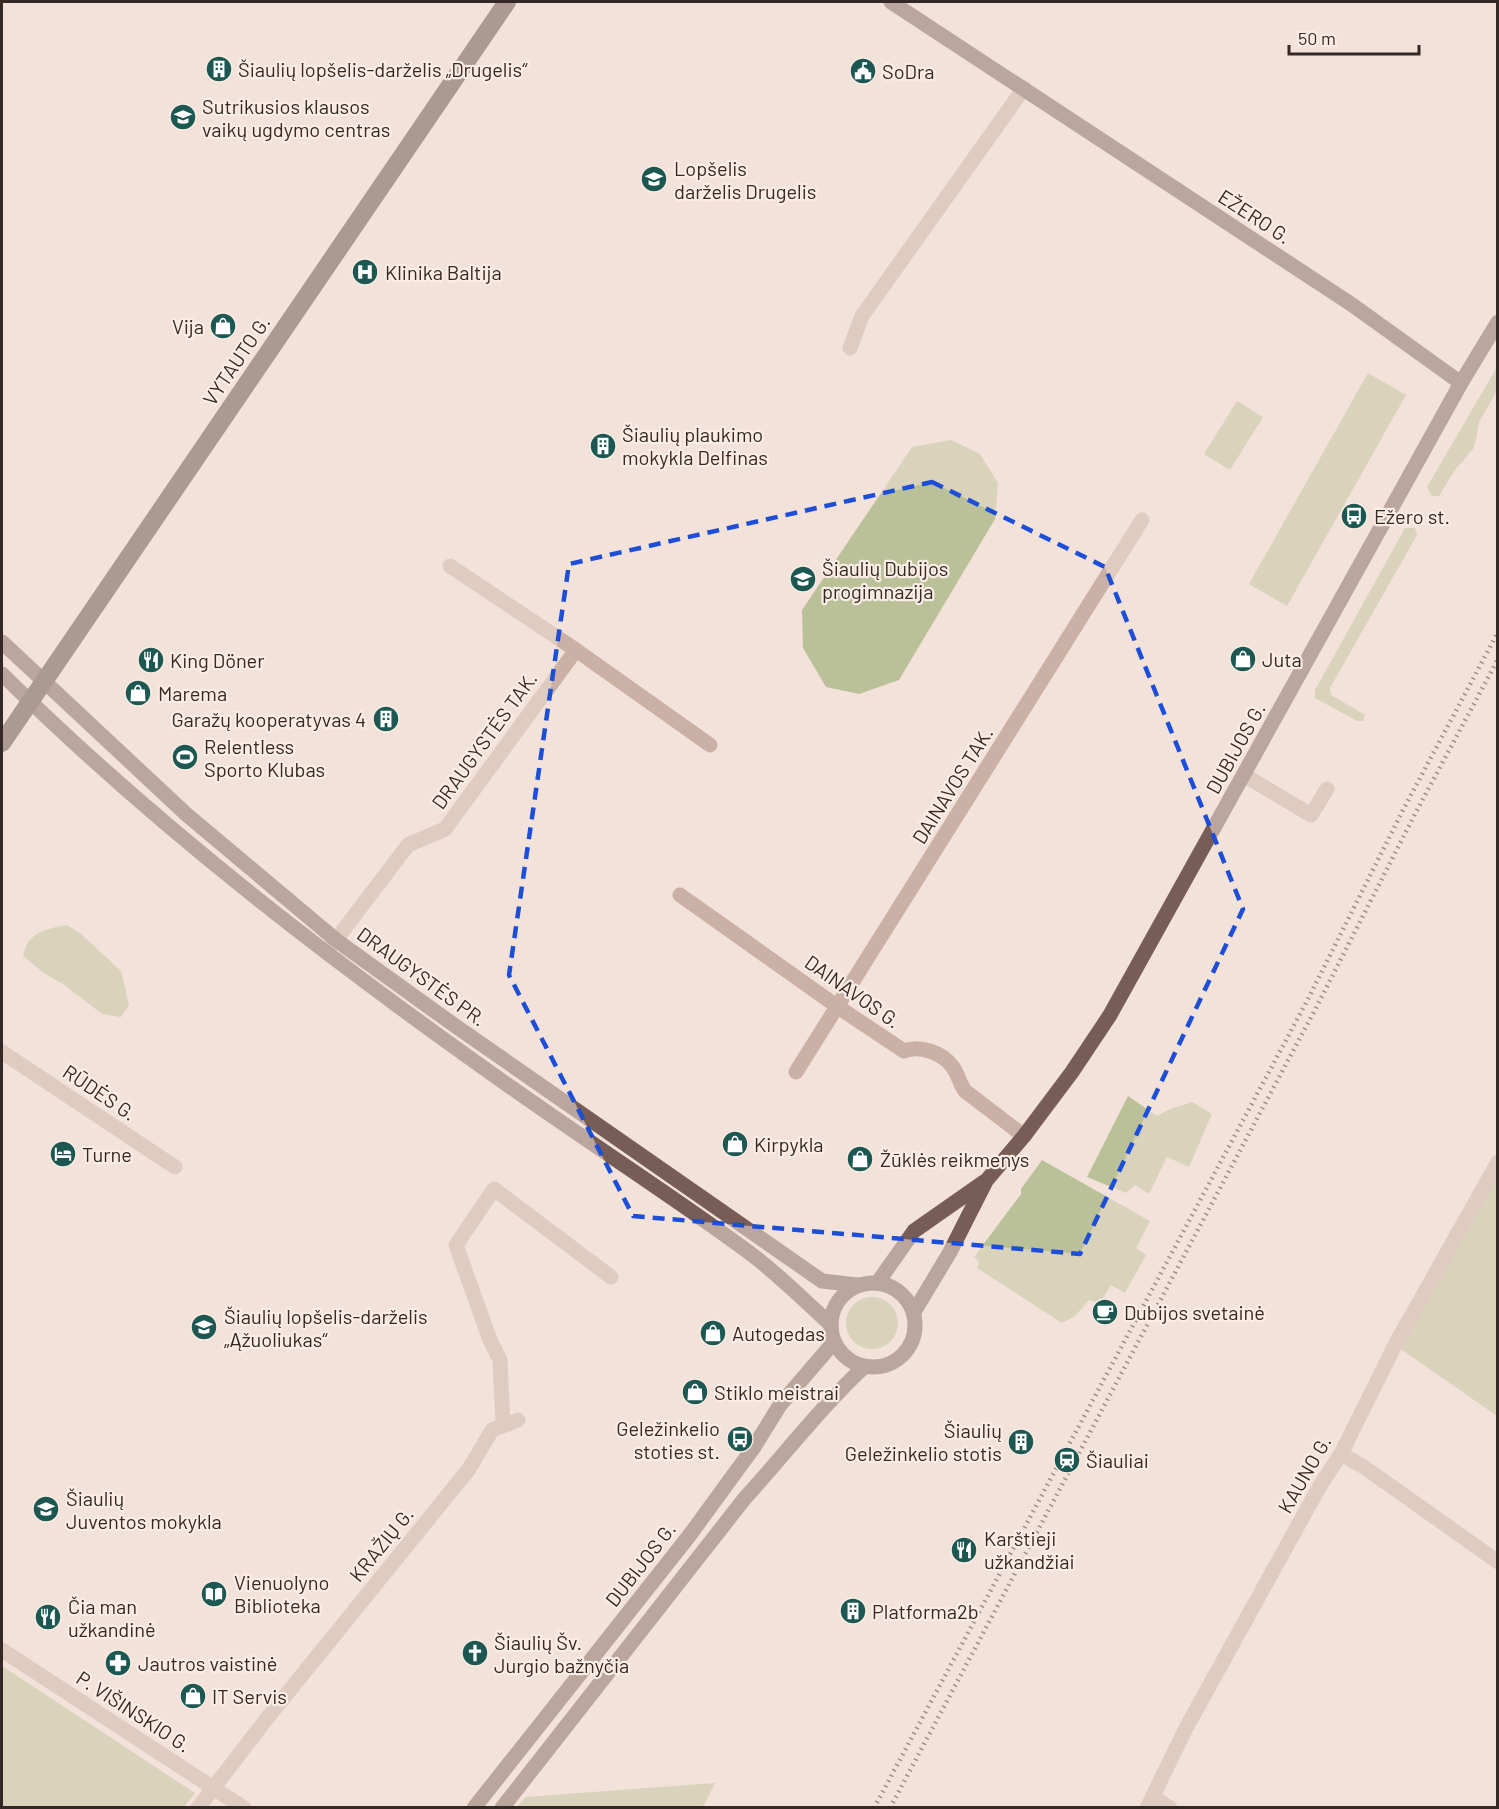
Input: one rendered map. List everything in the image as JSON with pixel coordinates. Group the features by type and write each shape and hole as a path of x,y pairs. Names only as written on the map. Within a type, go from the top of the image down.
{"highway":[{"name":"VYTAUTO G.","path":"2,743 507,2"}],"main road":[{"name":"EŽERO G.","path":"891,2 1351,304 1461,383"},
{"name":"DUBIJOS G.","path":"914,1312 950,1252 986,1181 1024,1136 1072,1072 1110,1015 1497,322"},
{"name":"DRAUGYSTĖS PR.","path":"2,642 186,814 336,940 454,1025 822,1281 857,1285"},
{"name":"DRAUGYSTĖS PR.","path":"2,674 29,702 182,837 326,954 512,1088 745,1249 831,1325"},
{"name":"DUBIJOS G.","path":"878,1282 914,1231 986,1181"},
{"path":"878,1282 904,1295 914,1312 915,1332 908,1350 901,1357 884,1366 865,1366 846,1358 834,1342 831,1325 834,1308 843,1294 857,1285 878,1282"},
{"name":"DUBIJOS G.","path":"474,1808 689,1536 754,1447 780,1405 834,1342"},
{"name":"DUBIJOS G.","path":"502,1808 745,1498 777,1464 807,1425 865,1366"}],"street":[{"path":"850,348 862,316 1024,88"},
{"name":"DAINAVOS TAK.","path":"796,1072 1142,520"},
{"path":"450,566 576,650 710,745"},
{"name":"DRAUGYSTĖS TAK.","path":"326,954 408,845 445,829 576,650"},
{"path":"1244,775 1311,815 1327,789"},
{"name":"DAINAVOS G.","path":"680,895 904,1051 914,1047 926,1049 948,1061 954,1068 959,1084 965,1092 1024,1136"},
{"name":"RŪDĖS G.","path":"2,1052 175,1167"},
{"name":"KAUNO G.","path":"1150,1802 1191,1718 1321,1484 1341,1454 1395,1345 1497,1162"},
{"name":"KRAŽIŲ G.","path":"198,1808 268,1717 469,1469 492,1430 510,1423 500,1360 490,1340 456,1245 486,1199 494,1190 611,1277"},
{"path":"1341,1454 1364,1467 1497,1562"},
{"name":"P. VIŠINSKIO G.","path":"2,1650 244,1808"},
{"path":"1150,1802 1170,1808"}],"highlighted area":[{"path":"932,482 1105,567 1243,909 1080,1254 633,1216 509,975 569,564"}],"green space":[{"path":"1497,367 1497,391 1479,422 1473,449 1455,470 1439,496 1432,496 1427,487"},
{"path":"1368,373 1406,395 1287,606 1249,584"},
{"path":"1237,401 1263,417 1230,470 1204,454"},
{"path":"951,440 980,454 998,483 995,519 899,680 859,694 826,687 803,648 802,610 912,447"},
{"path":"1405,528 1415,528 1417,535 1330,688 1331,695 1365,715 1363,721 1357,721 1315,698 1315,690"},
{"path":"67,925 80,933 121,971 129,1005 121,1017 102,1014 23,956 25,948 33,937 45,930"},
{"path":"1128,1096 1157,1116 1192,1102 1212,1114 1189,1167 1167,1157 1149,1194 1135,1185 1126,1193 1087,1177"},
{"path":"1042,1160 1150,1221 1136,1248 1146,1255 1125,1293 1111,1285 1100,1303 1089,1300 1075,1316 1062,1323 977,1268 979,1262 974,1257 1021,1194 1021,1189"},
{"path":"1497,1162 1497,1416 1395,1345"},
{"path":"867,1297 877,1297 891,1304 898,1323 891,1342 877,1349 867,1349 857,1345 850,1338 846,1328 846,1318 850,1308 857,1301"},
{"path":"2,1666 195,1793 184,1807 2,1807"},
{"path":"715,1783 703,1807 517,1807 526,1797"}],"railway":[{"path":"874,1808 1307,1001 1404,808 1498,632"},
{"path":"890,1808 1317,1006 1415,814 1498,659"}],"place":[{"name":"Šiaulių lopšelis-darželis „Drugelis“","path":"219,69"},
{"name":"SoDra","path":"863,71"},
{"name":"Sutrikusios klausos vaikų ugdymo centras","path":"183,117"},
{"name":"Lopšelis darželis Drugelis","path":"654,179"},
{"name":"Klinika Baltija","path":"365,272"},
{"name":"Vija","path":"223,326"},
{"name":"Šiaulių plaukimo mokykla Delfinas","path":"603,446"},
{"name":"Ežero st.","path":"1354,516"},
{"name":"Šiaulių Dubijos progimnazija","path":"803,579"},
{"name":"Juta","path":"1243,659"},
{"name":"King Döner","path":"151,660"},
{"name":"Marema","path":"138,693"},
{"name":"Garažų kooperatyvas 4","path":"386,719"},
{"name":"Relentless Sporto Klubas","path":"185,757"},
{"name":"Kirpykla","path":"735,1144"},
{"name":"Turne","path":"63,1154"},
{"name":"Žūklės reikmenys","path":"860,1159"},
{"name":"Dubijos svetainė","path":"1105,1312"},
{"name":"Šiaulių lopšelis-darželis „Ąžuoliukas“","path":"204,1327"},
{"name":"Autogedas","path":"713,1333"},
{"name":"Stiklo meistrai","path":"695,1392"},
{"name":"Geležinkelio stoties st.","path":"740,1439"},
{"name":"Šiaulių Geležinkelio stotis","path":"1021,1442"},
{"name":"Šiauliai","path":"1067,1460"},
{"name":"Šiaulių Juventos mokykla","path":"46,1509"},
{"name":"Karštieji užkandžiai","path":"964,1550"},
{"name":"Vienuolyno Biblioteka","path":"214,1594"},
{"name":"Platforma2b","path":"853,1611"},
{"name":"Čia man užkandinė","path":"48,1617"},
{"name":"Šiaulių Šv. Jurgio bažnyčia","path":"475,1653"},
{"name":"Jautros vaistinė","path":"118,1663"},
{"name":"IT Servis","path":"193,1696"}]}
